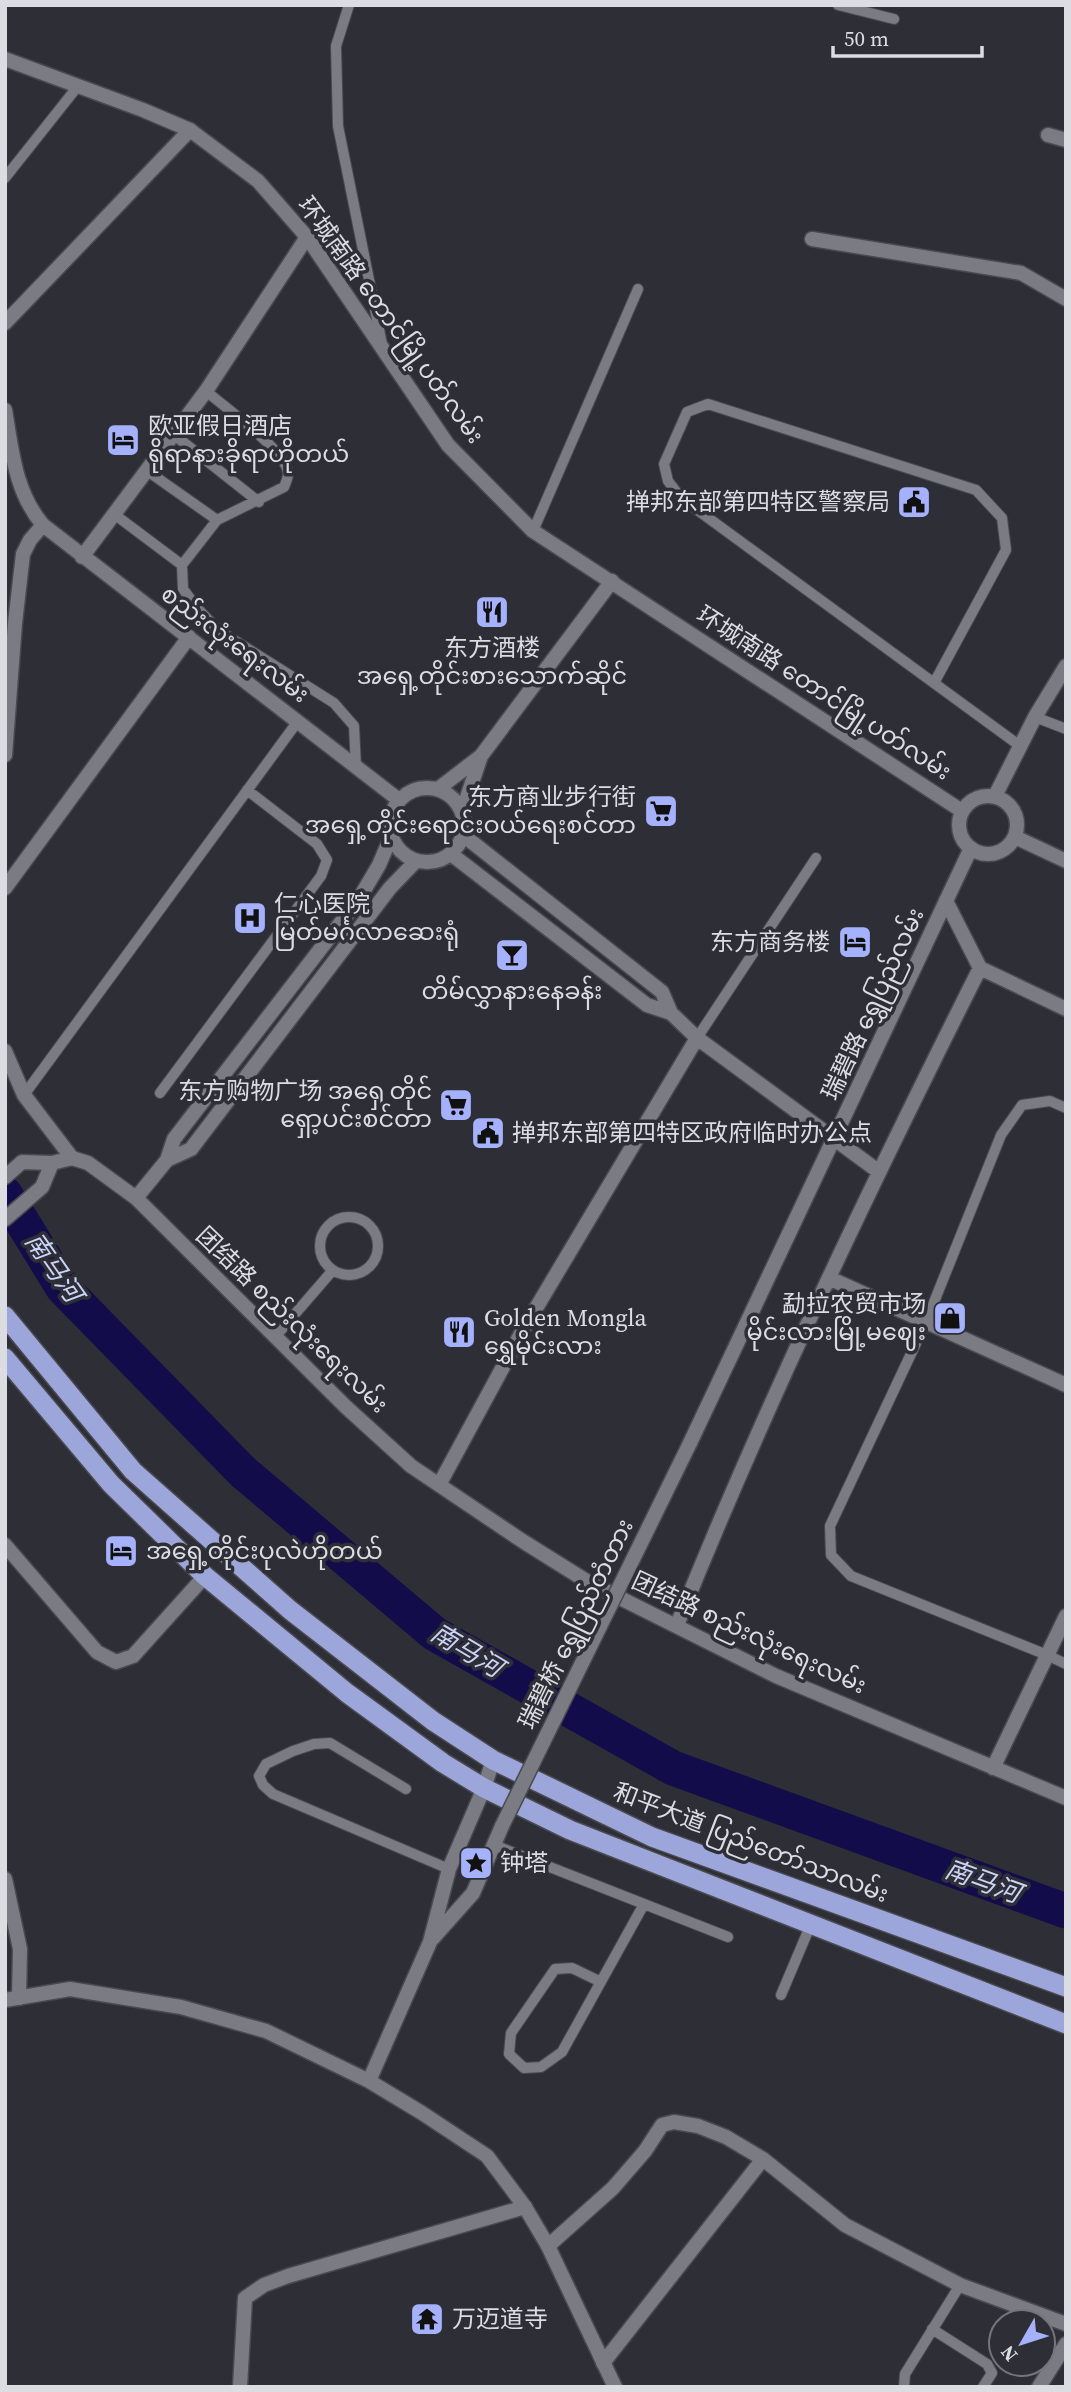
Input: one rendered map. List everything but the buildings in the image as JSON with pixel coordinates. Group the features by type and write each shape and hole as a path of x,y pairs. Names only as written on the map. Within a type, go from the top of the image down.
{"highway":[{"name":"和平大道 ပြည်တော်သာလမ်း","path":"5,1316 133,1471 290,1610 433,1721 493,1760 652,1837 1066,1987"},
{"path":"5,1358 111,1484 205,1576 347,1693 443,1763 484,1788 570,1830 1066,2024"}],"street":[{"name":"环城南路 တောင်မြို့ပတ်လမ်း","path":"5,59 190,130 258,181 307,237 448,445 533,531 962,811"},
{"path":"5,323 190,130"},
{"path":"1048,135 1066,139"},
{"path":"82,557 205,391 307,237"},
{"path":"812,239 1021,273 1066,299"},
{"name":"စည်းလုံးရေးလမ်း","path":"5,410 16,477 31,511 43,525 399,800"},
{"path":"5,755 23,554 30,540 43,525"},
{"path":"438,789 481,756 611,581"},
{"path":"5,888 189,637"},
{"path":"995,796 1035,717 1066,666"},
{"path":"462,812 481,756"},
{"path":"418,789 438,789 455,800 462,812 465,822 463,835 451,854 427,863 416,861 404,855 391,837 389,823 392,811 399,800 418,789"},
{"path":"995,796 1010,805 1014,812 1017,820 1015,837 1010,844 996,853 987,854 971,848 965,842 959,827 962,811 976,798 995,796"},
{"path":"463,835 662,992 671,1013 697,1038 878,1171"},
{"path":"136,1198 167,1160 174,1139 359,899 379,865 391,837"},
{"path":"1015,837 1066,861"},
{"name":"瑞碧路 ရွှေပြည်လမ်း","path":"690,1443 971,848"},
{"path":"451,854 648,1005 671,1013"},
{"path":"167,1160 191,1149 390,888 416,861"},
{"path":"946,901 979,968 1066,1009"},
{"path":"677,1625 719,1521 878,1171 979,968"},
{"path":"439,1485 523,1330 697,1038"},
{"path":"5,1051 24,1095 72,1158 52,1163 22,1162 5,1177"},
{"name":"团结路 စည်းလုံးရေးလမ်း","path":"72,1158 104,1172 136,1198 275,1337 411,1466 588,1582 776,1676 1066,1798"},
{"path":"5,1219 42,1187 52,1163"},
{"path":"830,1278 1066,1385"},
{"name":"瑞碧桥 ရွှေပြည်တံတား","path":"494,1845 690,1443"},
{"path":"5,1545 97,1652 116,1662 133,1656 205,1576"},
{"path":"993,1768 1066,1616"},
{"path":"369,2081 430,1942 449,1869 484,1788 493,1760"},
{"path":"430,1942 472,1893 494,1845"},
{"path":"5,1879 12,1941 12,1999 70,1989 181,2007 266,2031 369,2081 487,2156 525,2207 548,2246 615,2387"},
{"path":"548,2246 613,2189 645,2151 662,2125 674,2122 698,2126 726,2137 763,2159 845,2225 960,2285 1066,2324"},
{"path":"603,2363 763,2159"},
{"path":"240,2387 245,2298 264,2285 367,2252 525,2207"},
{"path":"1039,2387 1066,2344"}],"lane":[{"path":"349,5 336,46 338,126 383,351"},
{"path":"838,5 894,19"},
{"path":"5,178 78,86"},
{"path":"533,531 638,289"},
{"path":"205,391 270,446 287,468 288,478 284,487 259,502 217,520 182,565 183,589 218,630 334,703 354,726 356,766"},
{"path":"934,683 1006,550 1002,517 976,490 708,404 687,412 664,464 668,481 681,498 1020,746"},
{"path":"173,434 259,502"},
{"path":"146,470 217,520"},
{"path":"114,514 182,565"},
{"path":"1035,717 1066,729"},
{"path":"24,1095 298,721"},
{"path":"159,1093 321,876 327,860 317,844 247,790"},
{"path":"697,1038 816,858"},
{"path":"1066,1108 1050,1101 1022,1105 1001,1135 926,1322 830,1526 831,1555 851,1576 1066,1664"},
{"path":"344,1217 366,1223 377,1241 377,1252 372,1262 365,1270 354,1274 333,1270 320,1252 320,1240 325,1230 344,1217"},
{"path":"275,1337 333,1270"},
{"path":"406,1789 331,1743 314,1744 293,1751 266,1764 259,1776 263,1785 273,1794 449,1869"},
{"path":"494,1845 728,1937"},
{"path":"601,1982 572,1968 555,1969 511,2033 509,2054 524,2068 541,2067 562,2052 601,1982 644,1904"},
{"path":"781,1995 811,1924"},
{"path":"904,2387 905,2374 960,2285"},
{"path":"932,2329 987,2364 992,2373 983,2387"}],"waterway":[{"name":"南马河","path":"5,1194 63,1288 243,1472 435,1634 673,1768 1066,1911"}],"place":[{"name":"欧亚假日酒店 ရိုရာနားခိုရာဟိုတယ်","path":"123,440"},
{"name":"掸邦东部第四特区警察局","path":"914,502"},
{"name":"东方酒楼 အရှေ့တိုင်းစားသောက်ဆိုင်","path":"492,612"},
{"name":"东方商业步行街 အရှေ့တိုင်းရောင်းဝယ်ရေးစင်တာ","path":"661,811"},
{"name":"仁心医院 မြတ်မင်္ဂလာဆေးရုံ","path":"250,918"},
{"name":"东方商务楼","path":"855,942"},
{"name":"တိမ်လွှာနားနေခန်း","path":"512,955"},
{"name":"东方购物广场 အရှေ့တိုင် ရှော့ပင်းစင်တာ","path":"456,1105"},
{"name":"掸邦东部第四特区政府临时办公点","path":"488,1133"},
{"name":"勐拉农贸市场 မိုင်းလားမြို့မဈေး","path":"950,1318"},
{"name":"Golden Mongla ရွှေမိုင်းလား","path":"459,1332"},
{"name":"အရှေ့တိုင်းပုလဲဟိုတယ်","path":"121,1551"},
{"name":"钟塔","path":"476,1863"},
{"name":"万迈道寺","path":"427,2319"}]}
